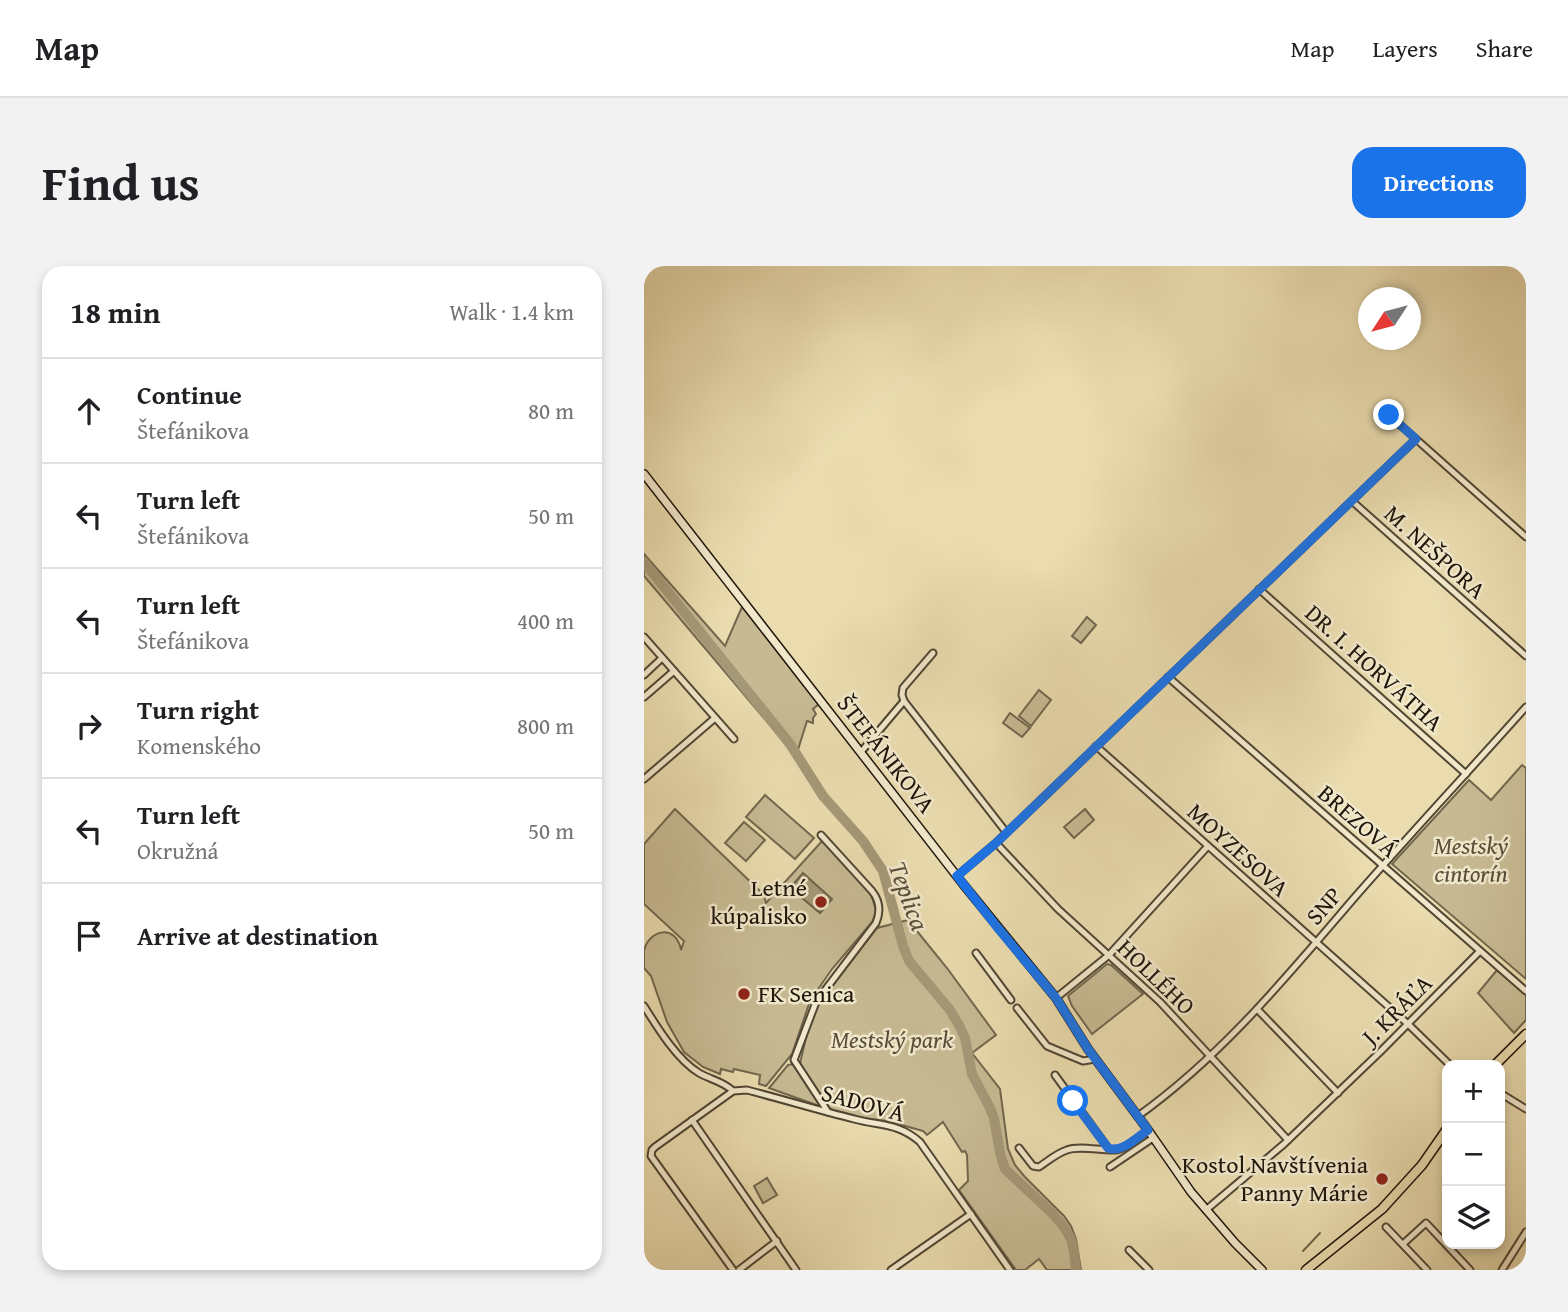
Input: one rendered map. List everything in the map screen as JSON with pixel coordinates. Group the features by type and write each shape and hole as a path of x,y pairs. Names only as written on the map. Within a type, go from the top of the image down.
{"main road":[{"path":"1500,1060 1526,1034"},
{"path":"1306,1270 1382,1209 1422,1165 1442,1136"}],"street":[{"path":"1389,415 1526,537"},
{"path":"957,876 996,843 1416,439"},
{"name":"ŠTEFÁNIKOVA","path":"644,474 997,927 1056,998 1095,1059 1186,1186 1262,1270"},
{"name":"M. NEŠPORA","path":"1352,501 1526,656"},
{"name":"DR. I. HORVÁTHA","path":"1259,589 1466,774"},
{"path":"644,637 734,740"},
{"path":"933,653 903,688 904,701 1006,832"},
{"path":"644,675 662,659"},
{"path":"644,697 674,671"},
{"name":"BREZOVÁ","path":"1168,677 1526,991"},
{"path":"861,752 904,701"},
{"name":"SNP","path":"1138,1116 1209,1057 1257,1009 1526,707"},
{"path":"644,779 715,718"},
{"name":"MOYZESOVA","path":"1096,746 1445,1060"},
{"path":"821,835 872,891 880,912 876,923 816,1002 794,1060 828,1112"},
{"name":"HOLLÉHO","path":"996,843 1058,909 1160,1002 1288,1140"},
{"path":"1056,998 1110,955 1208,846"},
{"name":"J. KRÁĽA","path":"1206,1210 1338,1093 1480,951"},
{"path":"976,953 1011,1000"},
{"path":"644,1006 677,1053 698,1073 727,1085 733,1091 655,1147 651,1156 733,1270"},
{"path":"1017,1008 1047,1046 1083,1061 1095,1059"},
{"path":"1257,1009 1338,1093"},
{"path":"1055,1076 1108,1148 1114,1151 1120,1149 1148,1130"},
{"name":"SADOVÁ","path":"733,1091 747,1090 856,1120 898,1128 912,1135 1010,1270"},
{"path":"1505,1096 1526,1109"},
{"path":"692,1120 796,1270"},
{"path":"1111,1167 1153,1138"},
{"path":"1019,1147 1033,1166 1039,1167 1070,1148 1108,1148"},
{"path":"891,1270 971,1214"},
{"path":"1403,1244 1426,1223 1471,1270"},
{"path":"1386,1227 1427,1270"},
{"path":"1502,1270 1526,1232"},
{"path":"739,1270 777,1241"},
{"path":"1129,1250 1149,1270"},
{"path":"1414,1270 1421,1263"}],"green space":[{"path":"644,554 725,646 742,607 819,704 813,709 816,714 813,723 807,721 796,756 644,576"},
{"path":"1087,617 1096,625 1081,643 1072,636"},
{"path":"1039,690 1051,700 1031,726 1019,716"},
{"path":"1010,713 1030,728 1022,737 1003,723"},
{"name":"Mestský cintorín","path":"1522,765 1526,768 1526,979 1392,864 1469,780 1491,800"},
{"path":"765,795 814,838 795,859 746,817"},
{"path":"675,809 764,895 766,903 823,840 871,894 876,910 873,921 832,969 810,1001 792,1054 766,1086 759,1084 760,1075 734,1069 733,1072 721,1069 720,1074 703,1067 684,1052 667,1022 651,976 644,968 644,951 656,934 662,932 674,936 681,950 684,941 644,904 644,844"},
{"path":"1085,809 1094,820 1074,838 1064,827"},
{"path":"744,822 765,840 746,861 725,843"},
{"name":"Mestský park","path":"908,920 996,1035 972,1053 1000,1089 1008,1149 1015,1165 1071,1226 1081,1270 1047,1270 1039,1259 1025,1270 1016,1270 959,1190 968,1181 967,1155 965,1151 962,1152 943,1122 927,1135 923,1131 887,1121 822,1107 769,1088 788,1065 800,1063 810,1021 820,1002 877,928"},
{"path":"1107,964 1143,994 1092,1034 1068,996"},
{"path":"1497,970 1526,994 1526,1020 1514,1033 1478,993"},
{"path":"767,1178 777,1195 763,1203 754,1186"}],"shaded area":[{"path":"803,873 832,899 820,913 790,888"}],"waterway":[{"name":"Teplica","path":"644,562 790,744 823,796 863,841 883,871 909,961 950,1010 965,1038 972,1074 994,1118 1005,1169 1064,1227 1071,1239 1076,1270"},
{"path":"1303,1251 1320,1233"}],"place":[{"name":"Letné kúpalisko","path":"821,902"},
{"name":"FK Senica","path":"744,994"},
{"name":"Kostol Navštívenia Panny Márie","path":"1382,1179"}],"route":[{"path":"1073,1101 1108,1148 1114,1151 1148,1130 1088,1049 1056,998 957,876 996,843 1416,439 1389,415"}]}
